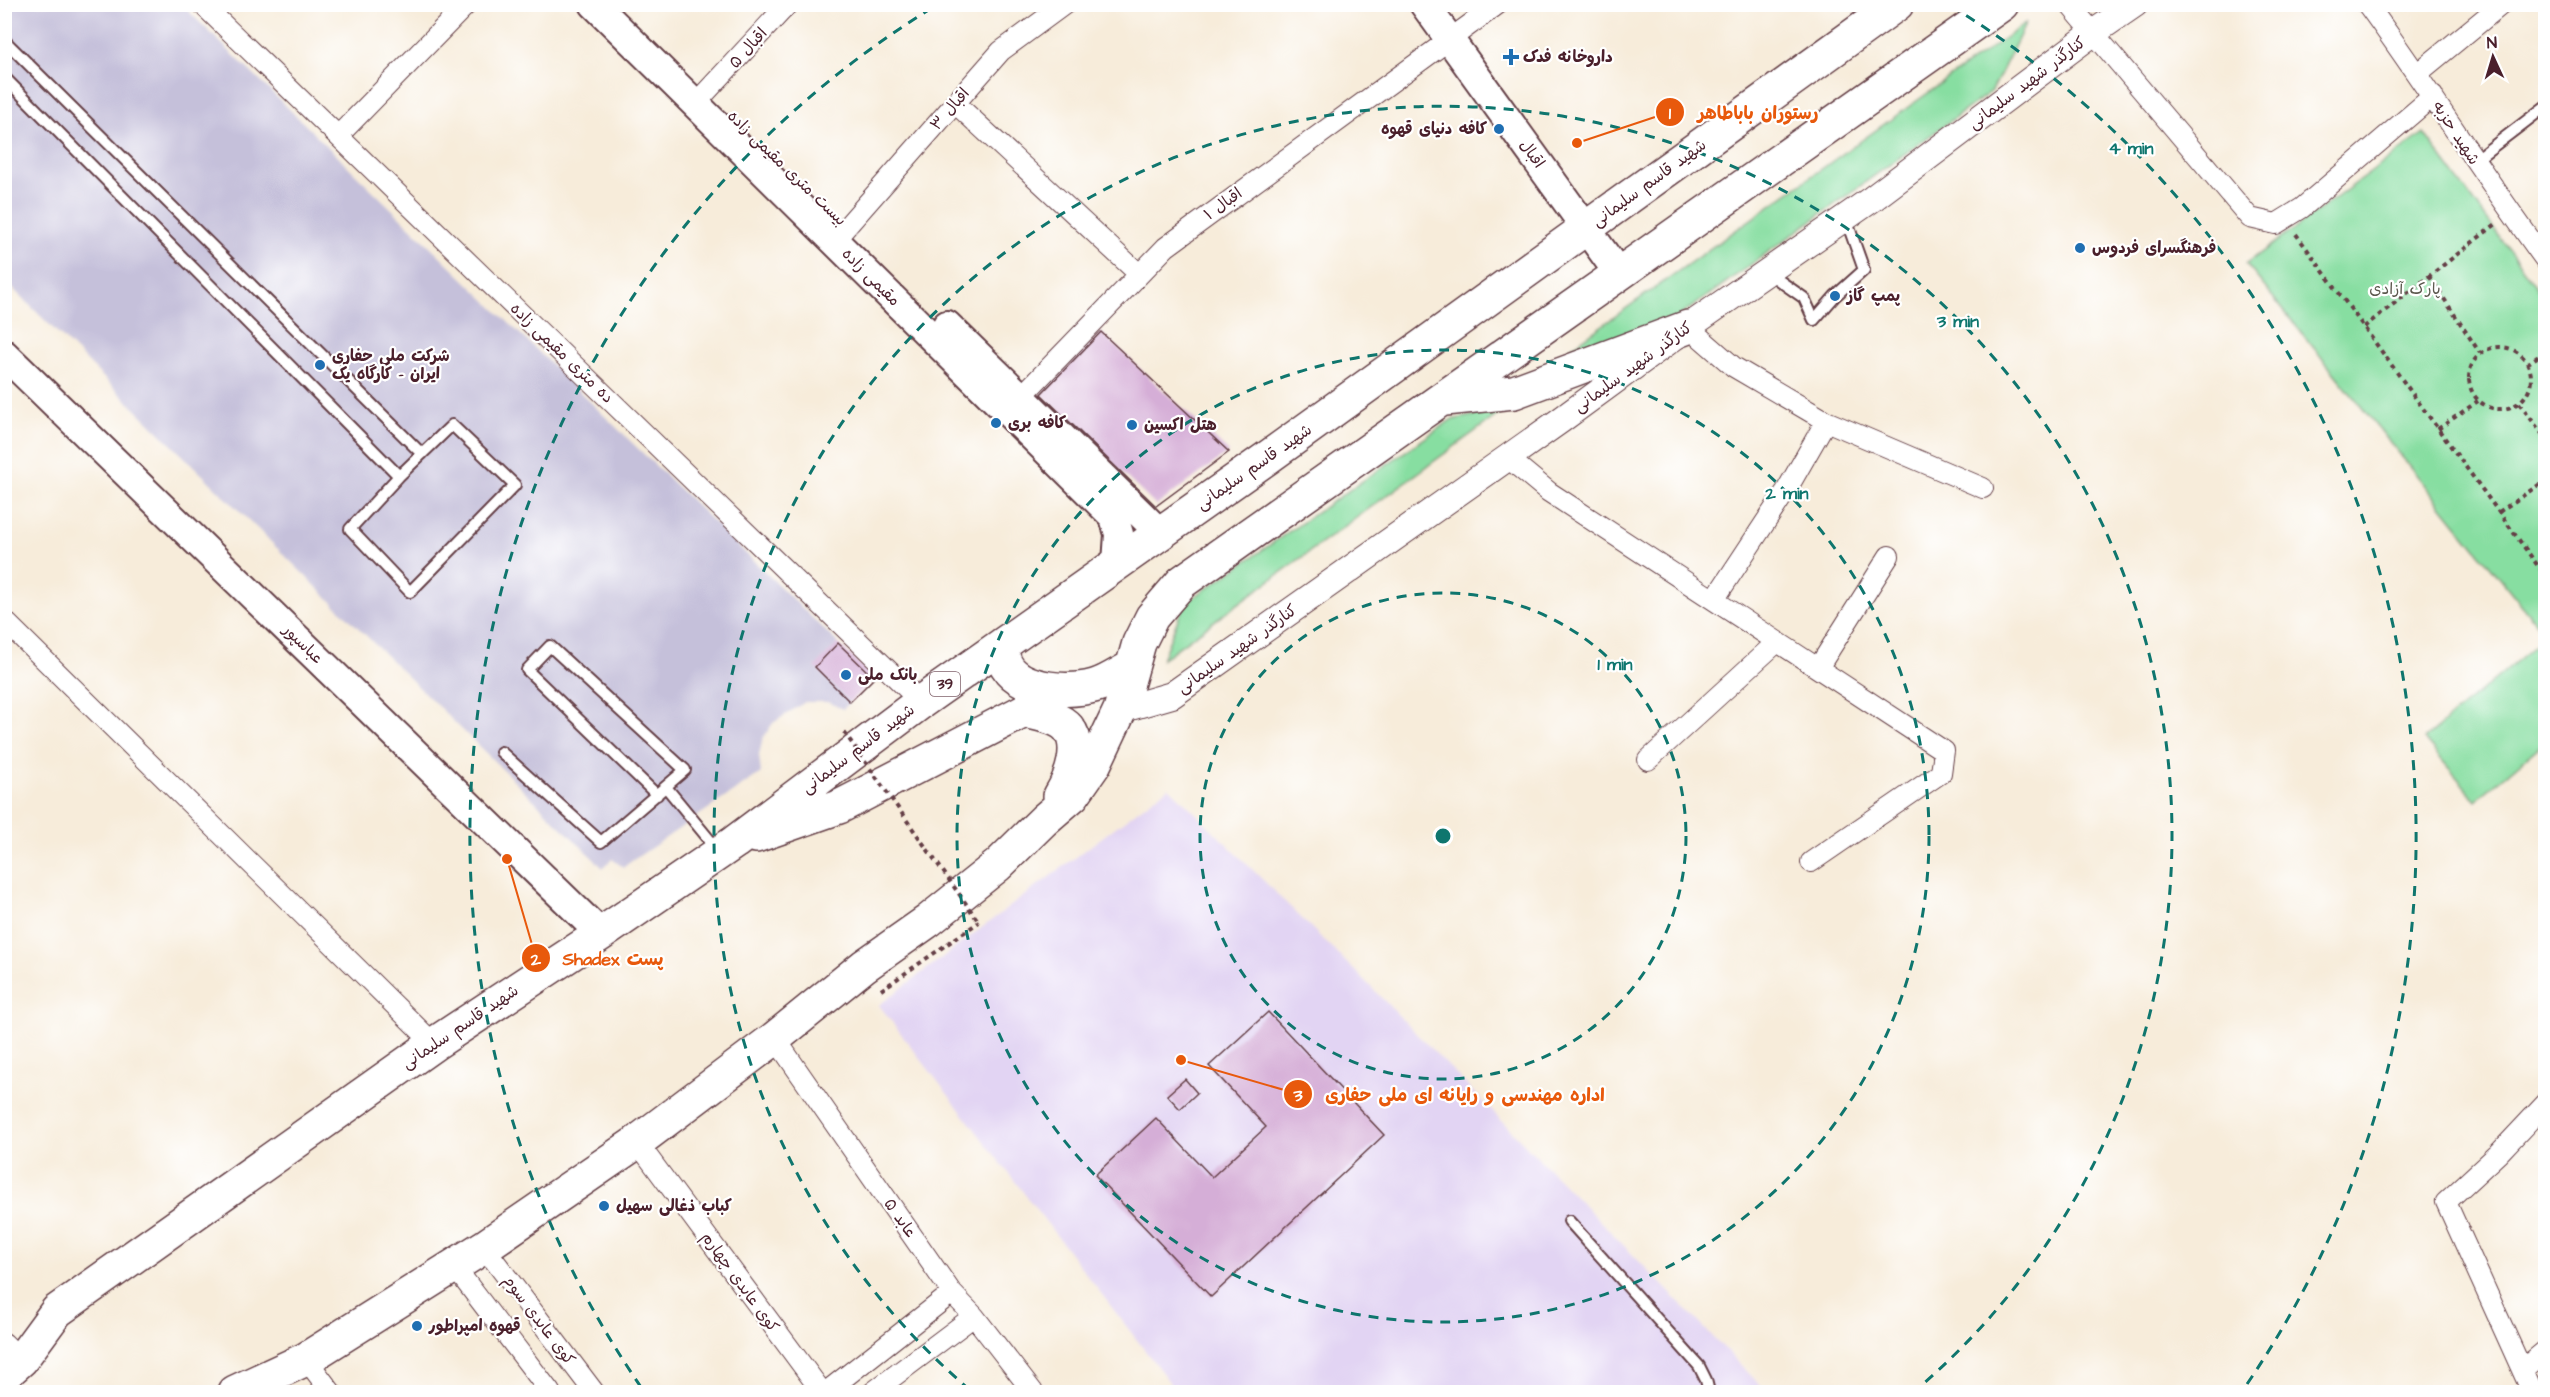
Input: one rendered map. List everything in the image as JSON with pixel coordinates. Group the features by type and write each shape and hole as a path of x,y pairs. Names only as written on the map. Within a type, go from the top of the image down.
{"highway":[{"name":"شهید قاسم سلیمانی","path":"10,1359 57,1311 434,1044 601,934 727,847 921,702 1586,229 1897,4"},
{"path":"236,1392 306,1359 484,1246 637,1142 775,1038 864,966 928,921 998,865 1073,795 1094,765 1120,710 1139,643 1152,617 1182,582 2002,4"},
{"path":"1440,400 1514,392 1688,327"},
{"path":"1003,644 1001,655 1011,673 1042,688 1061,690 1094,686 1132,667"},
{"path":"727,847 839,807 1024,711 1047,716 1068,726 1074,740 1075,758 1065,787 1044,820"}],"main road":[{"path":"594,4 702,98"},
{"name":"بیست متری مقیمی زاده","path":"620,4 702,98 1014,404 1160,533"},
{"name":"اقبال","path":"1424,4 1619,274"},
{"name":"عباسپور","path":"4,354 601,934"},
{"path":"1014,404 1114,517 1119,534 1117,563"}],"street":[{"name":"ده متری مقیمی زاده","path":"202,4 921,702"},
{"path":"338,136 467,4"},
{"name":"اقبال ۵","path":"702,98 788,4"},
{"name":"اقبال ۳","path":"841,234 1001,51 1065,4"},
{"name":"اقبال ۱","path":"1014,404 1166,247 1498,4"},
{"path":"2069,4 2250,218 2277,224 2302,208 2433,96"},
{"name":"کنارگذر شهید سلیمانی","path":"1120,710 1172,695 1508,458 1688,327 1845,218 2135,4"},
{"name":"شهید حزبه","path":"2367,4 2418,73 2474,161 2546,261"},
{"path":"2418,73 2502,4"},
{"path":"955,103 1139,274"},
{"path":"1688,327 1734,367 1826,421 1983,488"},
{"path":"1714,600 1786,491 1826,421"},
{"path":"1508,458 1549,492 1944,751 1941,773 1811,862"},
{"path":"1818,668 1889,556"},
{"path":"4,620 434,1044"},
{"path":"1648,760 1777,642"},
{"name":"عابد ۵","path":"775,1038 952,1293 974,1316 1033,1392"},
{"path":"2532,1392 2446,1202 2498,1154 2546,1103"},
{"name":"کوی عابدی چهارم","path":"637,1142 824,1392"},
{"name":"کوی عابدی سوم","path":"484,1246 594,1392"},
{"path":"453,1264 550,1392"},
{"path":"824,1392 952,1293"},
{"path":"873,1392 974,1316"},
{"path":"2522,1370 2546,1350"},
{"path":"306,1359 330,1392"}],"lane":[{"path":"4,40 422,454"},
{"path":"4,77 399,476"},
{"path":"2474,161 2546,106"},
{"path":"1767,272 1804,298 1814,320 1835,296 1864,270 1845,218"},
{"path":"452,425 515,485 410,592 350,529 399,476 452,425"},
{"path":"501,752 601,842 657,795 685,770 550,646 527,670 657,795"},
{"path":"666,787 727,847"},
{"path":"1569,1221 1698,1366 1706,1380 1709,1392"}],"path":[{"path":"2364,327 2510,213"},
{"path":"2285,219 2546,577"},
{"path":"2428,276 2480,353"},
{"path":"2497,347 2515,351 2528,364 2531,377 2528,392 2519,403 2505,409 2491,408 2478,401 2469,386 2470,368 2480,353 2497,347"},
{"path":"2528,364 2546,351"},
{"path":"2438,429 2478,401"},
{"path":"2519,403 2546,440"},
{"path":"2499,512 2546,480"},
{"path":"844,732 979,922 881,990"}],"shaded area":[{"name":"شرکت ملی حفاری ایران - کارگاه یک","path":"4,5 182,5 838,643 815,667 850,702 843,709 828,702 805,702 773,723 763,738 759,755 761,773 623,867 612,859 603,868 5,281"},
{"path":"1169,787 1364,980 1767,1392 1177,1392 879,1005"}],"green space":[{"path":"2026,23 1992,91 1653,335 1551,362"},
{"name":"پارک آزادی","path":"2424,133 2545,299 2545,634 2246,264"},
{"path":"1506,409 1162,659 1184,604 1451,420"},
{"path":"2536,645 2545,657 2545,742 2476,800 2424,739"}],"building":[{"name":"هتل اکسین","path":"1101,332 1229,452 1156,506 1041,394"},
{"path":"838,643 874,678 850,702 815,667"},
{"path":"1268,1012 1384,1135 1211,1297 1095,1175 1156,1118 1212,1177 1266,1127 1209,1066"},
{"path":"1185,1079 1197,1093 1180,1109 1167,1095"}],"place":[{"name":"داروخانه فدک","path":"1511,57"},
{"name":"کافه دنیای قهوه","path":"1499,129"},
{"name":"رستوران باباطاهر","path":"1577,143"},
{"name":"فرهنگسرای فردوس","path":"2080,248"},
{"name":"پمپ گاز","path":"1835,296"},
{"name":"شرکت ملی حفاری ایران - کارگاه یک","path":"320,365"},
{"name":"کافه بری","path":"996,423"},
{"name":"هتل اکسین","path":"1132,425"},
{"name":"بانک ملی","path":"846,675"},
{"name":"Shadex پست","path":"507,859"},
{"name":"اداره مهندسی و رایانه ای ملی حفاری","path":"1181,1060"},
{"name":"کباب ذغالی سهیل","path":"604,1206"},
{"name":"قهوه امپراطور","path":"417,1326"}]}
